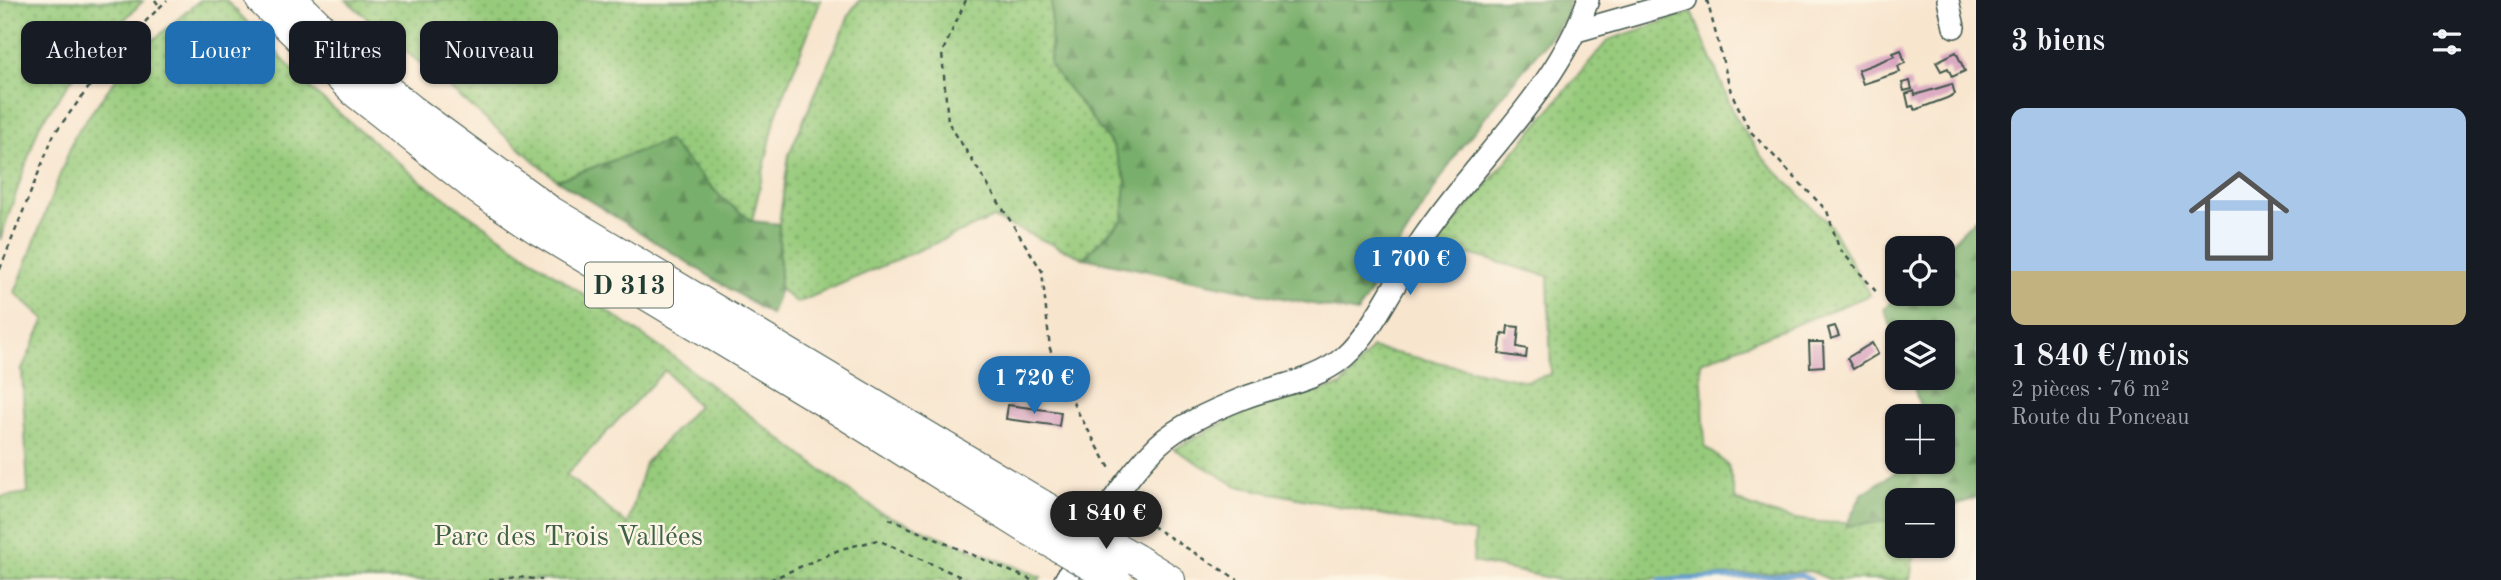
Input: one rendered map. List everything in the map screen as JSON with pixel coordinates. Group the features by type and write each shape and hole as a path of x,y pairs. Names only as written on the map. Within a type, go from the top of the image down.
{"highway":[{"name":"D 313","path":"261,0 355,92 479,190 537,229 838,410 1035,517 1126,570 1170,580"},
{"name":"D 313","path":"293,0 370,76 550,211 1035,517"}],"street":[{"path":"1065,580 1116,495 1160,443 1200,418 1242,398 1305,378 1344,357 1464,180 1554,72 1577,31 1588,0"},
{"path":"1577,31 1686,0"},
{"path":"1948,0 1954,27"}],"path":[{"path":"155,0 160,7"},
{"path":"0,269 54,134 117,51 167,0"},
{"path":"966,0 942,53 948,121 1042,271 1050,349 1116,495 1142,518 1238,580"},
{"path":"1707,0 1731,92 1750,131 1827,211 1839,248 1878,294"},
{"path":"890,519 1031,580"},
{"path":"770,580 841,549 878,540 968,580"},
{"path":"489,580 518,577 542,580"}],"green space":[{"path":"0,0 143,1 123,21 21,21 21,84 68,84 39,126 0,240"},
{"path":"200,0 226,0 246,21 176,21"},
{"path":"346,0 821,0 776,115 752,221 722,198 668,141 557,180 444,84 558,84 558,21 420,21 420,63 406,51 406,21 371,21"},
{"path":"860,0 1052,0 1050,65 1113,146 1126,180 1123,219 1083,258 993,218 797,303 780,289 779,224 789,154 851,11"},
{"path":"1052,0 1569,0 1565,18 1458,151 1357,313 1083,258 1123,219 1126,180 1113,146 1050,65"},
{"path":"1692,12 1735,116 1761,156 1830,225 1870,295 1701,362 1705,447 1728,465 1736,500 1775,515 1815,522 1885,521 1885,558 1913,558 1910,580 1831,580 1810,571 1638,580 1560,580 1473,562 1475,533 1237,486 1174,449 1246,411 1342,385 1372,348 1526,381 1551,374 1548,276 1436,245 1608,40"},
{"name":"Parc des Trois Vallées","path":"165,30 165,84 275,84 275,51 289,66 289,84 306,84 422,182 675,358 881,513 1041,577 1039,580 0,580 0,497 28,493 22,369 45,319 15,293 75,135 112,84 151,84 151,42","holes":["665,370 698,406 645,463 628,525 566,475"]},
{"path":"668,141 722,198 751,221 779,224 780,289 771,315 557,180"},
{"path":"1976,218 1976,498 1955,505 1955,488 1885,488 1885,521 1846,526 1862,494 1893,474 1955,474 1955,404 1919,404 1915,390 1955,390 1955,320 1888,320 1884,309 1887,306 1955,306 1955,239"}],"building":[{"path":"1901,50 1905,63 1898,66 1900,72 1863,84 1858,70 1895,56 1893,53"},
{"path":"1956,52 1965,71 1952,77 1948,68 1941,71 1936,62"},
{"path":"1910,81 1912,89 1904,91 1902,83"},
{"path":"1952,84 1955,94 1915,110 1913,106 1909,107 1906,94 1914,91 1915,95"},
{"path":"1508,326 1519,327 1517,347 1527,349 1526,358 1499,354 1502,333 1507,334"},
{"path":"1835,326 1839,336 1831,339 1828,328"},
{"path":"1809,342 1823,342 1824,366 1810,367"},
{"path":"1872,343 1878,354 1853,369 1847,358"},
{"path":"1050,367 1053,380 1015,388 1013,376"},
{"path":"1008,405 1061,412 1059,426 1006,419"}],"waterway":[{"path":"1659,580 1801,575 1811,580"}]}
